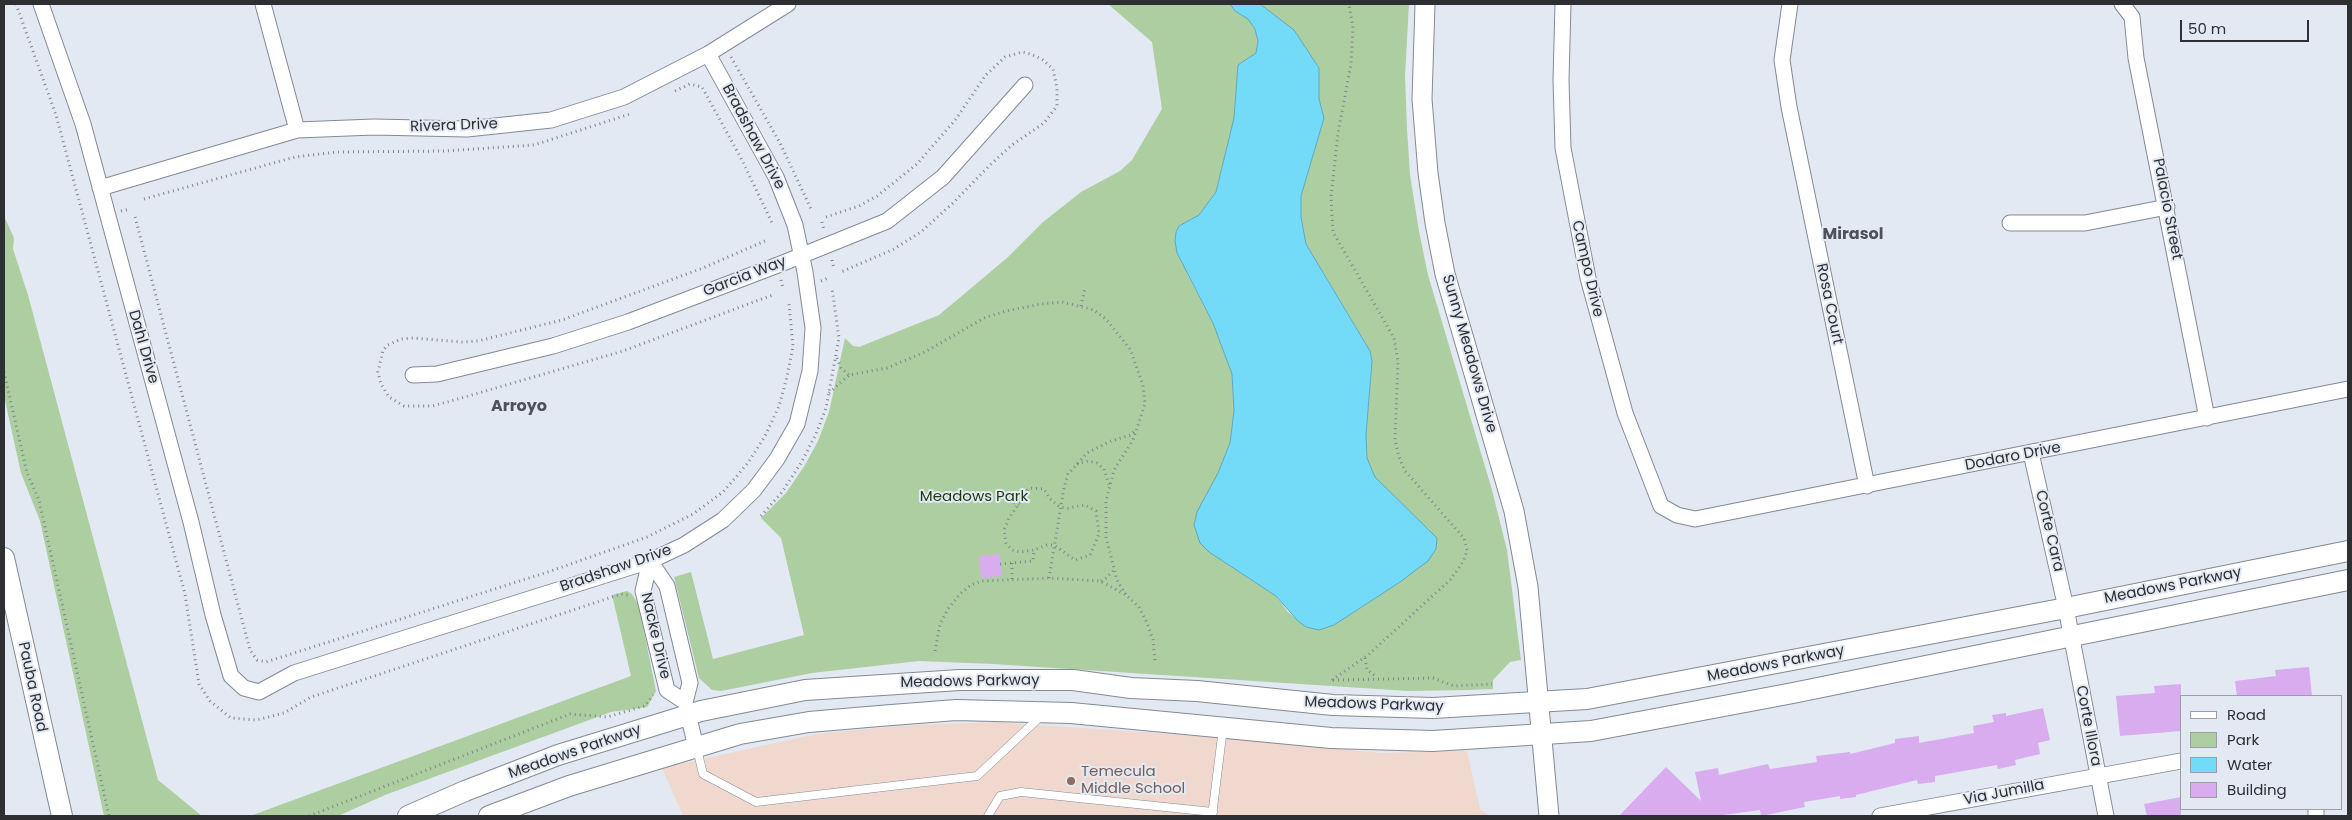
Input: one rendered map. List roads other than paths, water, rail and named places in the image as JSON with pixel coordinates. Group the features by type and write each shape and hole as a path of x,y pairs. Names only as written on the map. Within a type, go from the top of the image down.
{"main road":[{"name":"Meadows Parkway","path":"408,816 465,791 558,755 687,708 734,703 804,690 960,680 1073,680 1131,688 1197,691 1333,706 1433,708 1587,699 1653,688 2066,608 2348,551"},
{"name":"Pauba Road","path":"4,558 62,816"},
{"name":"Meadows Parkway","path":"488,816 569,786 740,734 809,722 956,710 1045,712 1224,726 1331,738 1433,741 1591,730 1668,717 2348,580"}],"street":[{"name":"Dahl Drive","path":"41,4 83,124 191,522 213,615 231,676 244,688"},
{"path":"263,4 297,130"},
{"name":"Rivera Drive","path":"100,188 297,130 374,127 466,129 551,120 624,97 708,54 788,4"},
{"name":"Sunny Meadows Drive","path":"1425,4 1422,99 1428,173 1435,223 1445,274 1514,511 1528,587 1549,816"},
{"name":"Campo Drive","path":"1563,4 1561,80 1563,148 1588,278 1625,413 1661,506 1677,516"},
{"name":"Rosa Court","path":"1790,4 1782,60 1789,107 1867,486"},
{"name":"Palacio Street","path":"2122,4 2132,17 2136,58 2208,418"},
{"name":"Bradshaw Drive","path":"244,688 259,692 294,673 650,561 684,545 723,520 754,490 777,459 797,424 810,371 813,328 802,255 795,225 776,177 708,54"},
{"name":"Garcia Way","path":"413,375 437,374 553,346 628,322 887,221 943,178 1025,85"},
{"path":"2010,223 2084,223 2167,207"},
{"name":"Dodaro Drive","path":"1677,516 1695,519 2348,389"},
{"name":"Corte Cara","path":"2031,453 2072,636"},
{"name":"Nacke Drive","path":"650,561 643,586 667,690 687,708"},
{"name":"Nacke Drive","path":"650,561 667,586 690,684 687,708"},
{"name":"Corte Illora","path":"2072,636 2106,816"},
{"path":"687,708 696,747"},
{"name":"Via Jumilla","path":"1889,815 2180,761"}],"lane":[{"path":"696,747 703,774 756,802 977,776 1045,712"},
{"path":"988,816 1000,796 1021,792 1212,814 1224,726"}],"water":[{"path":"1230,4 1260,4 1294,30 1319,68 1319,99 1324,118 1301,196 1301,217 1306,244 1370,351 1372,361 1366,435 1367,458 1375,477 1437,538 1436,549 1428,561 1400,582 1334,625 1319,630 1306,627 1298,621 1276,596 1209,552 1200,543 1194,525 1197,512 1218,473 1230,443 1234,411 1232,374 1213,323 1177,253 1175,241 1179,226 1199,215 1216,192 1234,118 1238,65 1256,53 1258,41 1255,29 1248,19 1235,11"}],"place":[{"name":"Temecula Middle School","path":"1071,781"}],"district":[{"name":"Mirasol","path":"1853,235"},
{"name":"Arroyo","path":"519,407"}],"park label":[{"name":"Meadows Park","path":"974,497"}]}
